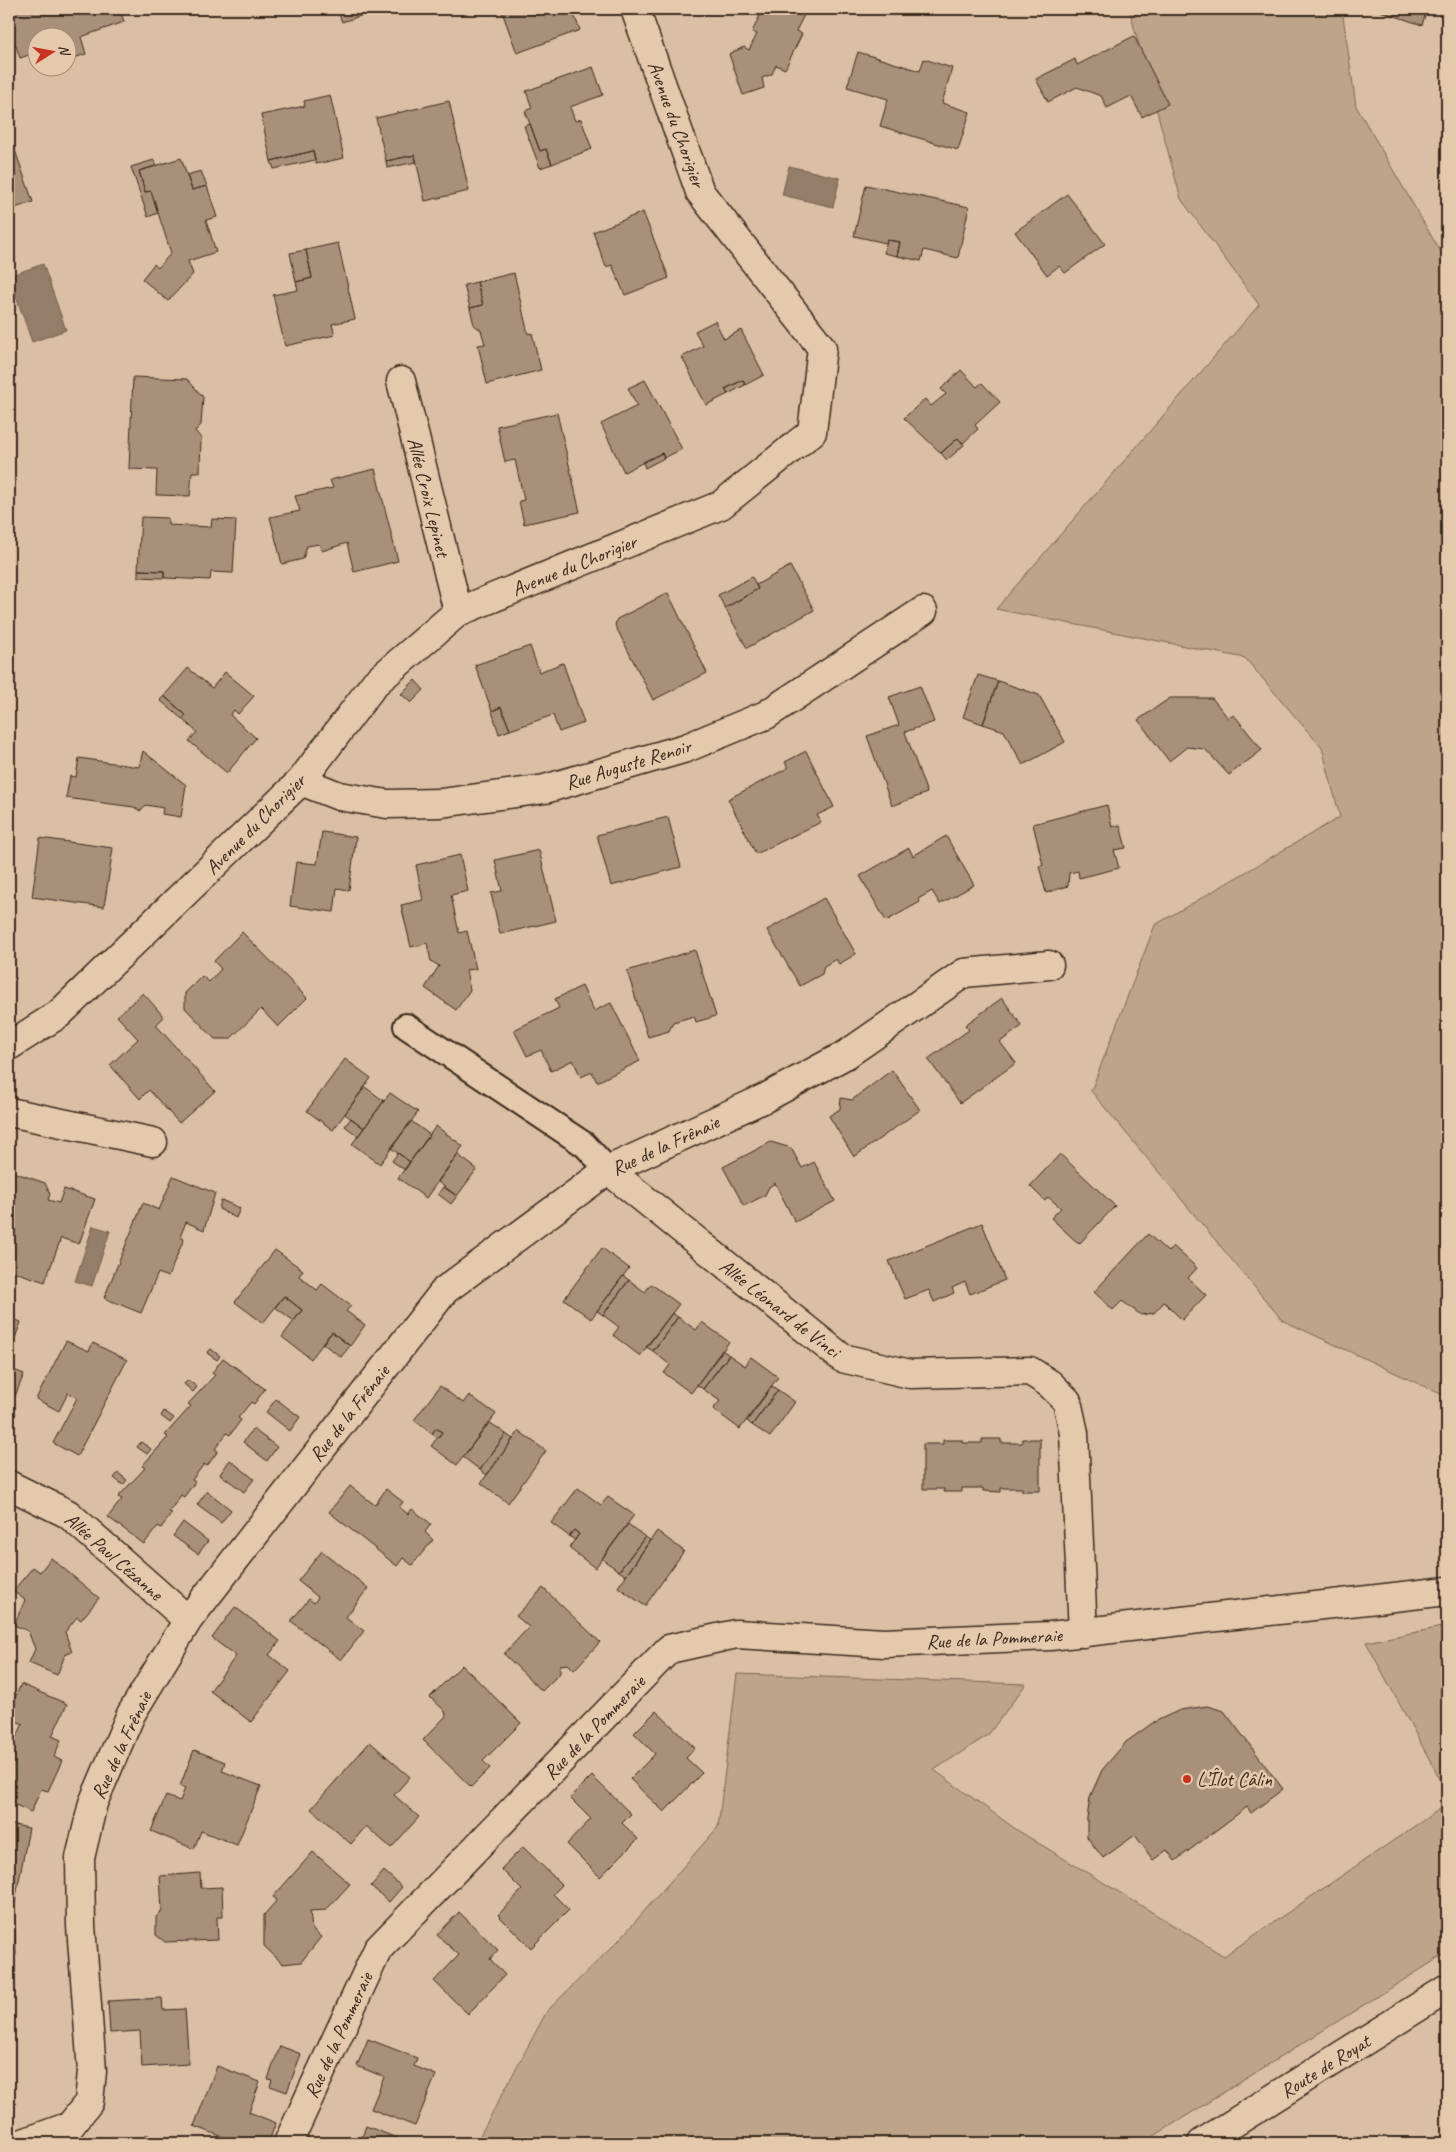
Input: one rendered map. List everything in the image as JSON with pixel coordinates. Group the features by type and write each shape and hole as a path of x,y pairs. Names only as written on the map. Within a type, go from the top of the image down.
{"street":[{"name":"Avenue du Chorigier","path":"9,1046 59,1014 301,781 375,683 458,612 721,505 812,432 822,348 700,192 635,9"},
{"name":"Allée Croix Lepinet","path":"401,381 458,612"},
{"name":"Rue Auguste Renoir","path":"301,781 339,796 387,804 441,803 544,789 686,748 766,715 923,611"},
{"name":"Rue de la Frênaie","path":"23,2143 70,2126 89,2102 92,2071 81,1926 80,1858 93,1803 131,1714 188,1620 445,1290 608,1170 765,1098 847,1054 964,973 1049,965"},
{"path":"9,1112 153,1142"},
{"name":"Allée Léonard de Vinci","path":"608,1170 842,1358 910,1374 1030,1371 1050,1384 1067,1401 1074,1433 1082,1633"},
{"name":"Allée Paul Cézanne","path":"9,1485 68,1514 188,1620"},
{"name":"Rue de la Pommeraie","path":"288,2143 378,1949 669,1650 736,1634 884,1643 1082,1633 1447,1591"},
{"name":"Route de Royat","path":"1202,2143 1233,2134 1447,1989"}],"lane":[{"path":"406,1026 585,1146 608,1170"}],"shaded area":[{"path":"1129,9 1342,9 1356,106 1447,263 1447,1397 1282,1320 1091,1091 1155,925 1340,817 1322,748 1245,658 996,609 1259,305 1181,199"},
{"path":"789,166 840,178 833,207 782,195"},
{"path":"43,264 66,330 32,342 9,276"},
{"path":"93,1226 110,1231 92,1286 75,1281"},
{"path":"1447,1626 1447,1792 1366,1642"},
{"path":"737,1674 1026,1684 988,1735 934,1770 1017,1830 1224,1956 1447,1804 1447,1953 1143,2143 476,2143 547,2011 619,1940 718,1827"}],"building":[{"path":"9,9 120,9 124,22 81,37 86,54 78,57 78,28 28,28 28,55 20,58 9,25"},
{"path":"337,9 382,9 342,22"},
{"path":"501,9 561,9 562,13 572,10 580,30 517,53"},
{"path":"747,9 763,9 760,16"},
{"path":"763,9 796,9 805,13 796,31 802,34 785,69 776,65 772,74 762,78 764,88 743,95 729,54 744,47 749,50 757,34 752,32"},
{"path":"1374,9 1427,9 1422,25"},
{"path":"1134,36 1168,104 1142,117 1131,96 1107,108 1101,96 1077,87 1048,102 1036,79 1075,59 1077,65"},
{"path":"858,52 920,71 924,59 952,68 942,103 970,112 958,150 880,126 888,99 847,87"},
{"path":"593,67 603,95 570,107 575,121 581,119 592,149 552,164 546,149 540,151 525,111 532,108 526,91"},
{"path":"330,95 344,158 316,164 313,151 271,161 261,115 305,106 304,101"},
{"path":"449,101 469,191 425,201 415,155 386,161 376,118"},
{"path":"530,124 540,151 546,149 552,164 540,168 524,126"},
{"path":"9,133 33,202 9,210"},
{"path":"313,151 315,160 274,169 271,161"},
{"path":"415,155 416,162 387,168 386,161"},
{"path":"181,158 192,190 207,186 217,217 206,220 216,252 188,261 193,274 168,301 142,279 154,264 158,268 171,253 151,191 145,192 139,171"},
{"path":"154,160 156,166 139,171 145,192 151,191 158,213 148,217 131,167"},
{"path":"201,171 207,186 192,190 187,175"},
{"path":"866,185 969,207 958,258 924,250 921,261 897,256 900,242 887,240 886,243 854,236"},
{"path":"1067,194 1105,244 1065,273 1059,266 1047,275 1015,232"},
{"path":"643,212 669,278 625,295 612,265 606,267 593,232"},
{"path":"887,240 900,242 897,256 884,253"},
{"path":"338,243 355,319 332,324 335,335 285,346 273,295 298,290 296,282 312,278 306,250"},
{"path":"306,250 312,278 296,282 290,253"},
{"path":"514,273 528,334 532,333 541,370 487,384 478,345 485,344 481,330 474,325 470,308 483,305 477,282"},
{"path":"477,282 483,305 470,308 464,285"},
{"path":"715,321 724,339 741,330 764,375 745,385 743,380 725,389 728,394 706,405 682,357 703,346 695,331"},
{"path":"961,370 977,387 982,383 1000,402 975,425 978,429 963,443 958,438 941,453 904,418 925,399 931,406 946,394 941,389"},
{"path":"133,377 187,379 203,397 201,425 195,431 201,438 200,472 192,472 190,496 156,495 157,470 129,469"},
{"path":"645,380 682,449 664,458 662,453 624,472 601,424 637,406 628,388"},
{"path":"743,380 745,385 728,394 725,389"},
{"path":"557,413 580,512 524,524 519,501 524,500 515,460 505,462 497,426"},
{"path":"958,438 964,445 947,460 941,453"},
{"path":"662,453 664,458 645,468 643,462"},
{"path":"375,469 398,561 354,572 347,543 322,551 319,544 307,546 303,559 282,564 270,517 300,511 295,496 333,488 330,480"},
{"path":"141,517 168,518 168,525 211,527 212,519 236,520 233,573 211,572 210,580 164,578 164,571 138,570"},
{"path":"790,566 814,610 747,648 725,608 758,589 756,585"},
{"path":"138,570 164,571 164,578 138,577"},
{"path":"752,577 758,589 725,608 718,595"},
{"path":"668,593 707,673 653,700 615,625 617,619"},
{"path":"530,646 539,672 563,663 584,723 559,732 553,715 510,730 501,707 492,711 475,665"},
{"path":"188,668 212,688 225,672 254,696 238,714 234,710 230,715 256,738 227,773 189,741 197,732 182,719 186,715 164,696"},
{"path":"978,675 998,681 983,724 963,717"},
{"path":"415,680 424,690 411,703 401,694"},
{"path":"998,681 1039,695 1065,742 1023,765 1004,731 983,724"},
{"path":"920,686 934,722 905,732 927,793 892,806 867,736 899,725 889,697"},
{"path":"164,696 186,715 182,719 160,700"},
{"path":"1170,698 1212,698 1228,718 1234,715 1262,750 1229,775 1205,749 1187,747 1169,761 1138,720"},
{"path":"501,707 510,730 499,734 492,711"},
{"path":"143,751 186,785 181,817 162,814 163,808 146,805 140,811 134,807 66,798 70,776 76,777 79,758 139,767"},
{"path":"806,751 834,807 817,815 821,822 756,854 728,799 788,768 785,762"},
{"path":"1107,805 1112,827 1120,825 1126,848 1114,850 1119,868 1079,878 1078,871 1069,873 1068,886 1046,893 1039,866 1043,865 1033,824"},
{"path":"668,817 681,867 611,886 597,835"},
{"path":"322,832 356,837 349,890 337,888 334,912 290,906 296,862 317,864"},
{"path":"946,836 974,885 940,904 932,891 918,899 920,902 886,921 860,876 909,848 913,856"},
{"path":"40,838 113,848 104,907 32,897"},
{"path":"539,850 556,921 500,934 491,893 502,891 495,860"},
{"path":"460,855 468,891 451,895 459,933 467,931 476,969 466,970 470,990 456,1010 425,988 439,966 431,961 427,943 411,947 401,905 423,900 416,865"},
{"path":"824,898 856,954 839,964 836,959 824,966 822,974 800,986 767,930"},
{"path":"242,932 307,998 278,1027 261,1009 230,1039 215,1039 185,1008 185,993 202,976 209,982 221,969 214,961"},
{"path":"695,950 716,1016 696,1022 694,1016 673,1022 669,1031 648,1037 627,971"},
{"path":"582,986 594,1011 611,1003 640,1061 597,1082 592,1072 581,1077 573,1060 551,1071 541,1050 527,1056 514,1030 559,1008 555,999"},
{"path":"143,993 164,1017 156,1025 215,1091 179,1123 149,1090 140,1099 110,1065 138,1039 117,1016"},
{"path":"1002,998 1022,1026 1000,1042 1016,1063 960,1103 928,1059 969,1030 965,1025"},
{"path":"345,1059 371,1078 333,1130 307,1111"},
{"path":"892,1070 920,1110 854,1157 829,1116 840,1109 841,1098 852,1100"},
{"path":"365,1087 384,1101 364,1128 345,1114"},
{"path":"390,1093 418,1112 380,1164 352,1144"},
{"path":"351,1118 364,1128 358,1136 345,1126"},
{"path":"411,1121 430,1135 410,1162 391,1148"},
{"path":"436,1126 463,1146 426,1198 398,1178"},
{"path":"771,1142 791,1148 802,1168 814,1162 835,1201 795,1222 775,1183 769,1187 765,1195 744,1206 723,1167"},
{"path":"398,1153 410,1162 405,1170 392,1161"},
{"path":"1060,1154 1115,1206 1079,1244 1051,1218 1061,1208 1048,1197 1045,1201 1030,1186"},
{"path":"458,1155 477,1169 457,1196 438,1182"},
{"path":"10,1171 45,1183 50,1194 48,1200 59,1203 64,1189 95,1199 79,1244 61,1238 45,1282 9,1270 9,1241 15,1223 9,1221"},
{"path":"173,1176 215,1193 204,1230 186,1222 180,1237 184,1239 168,1277 158,1273 141,1313 104,1298 143,1203 159,1210"},
{"path":"443,1187 457,1196 451,1204 438,1194"},
{"path":"221,1200 240,1208 236,1218 219,1209"},
{"path":"982,1223 1005,1280 970,1294 965,1282 952,1288 954,1293 934,1302 929,1290 905,1299 889,1261"},
{"path":"1148,1234 1168,1252 1173,1246 1197,1268 1188,1278 1206,1295 1182,1320 1164,1302 1154,1313 1141,1315 1122,1301 1113,1310 1094,1292"},
{"path":"602,1248 629,1268 591,1319 564,1299"},
{"path":"275,1250 303,1270 299,1276 317,1290 322,1284 351,1306 346,1311 365,1325 350,1346 332,1332 311,1359 282,1337 302,1310 284,1296 263,1323 235,1302"},
{"path":"623,1276 629,1280 603,1315 597,1311"},
{"path":"629,1280 645,1292 651,1284 679,1304 640,1356 613,1335 619,1327 603,1315"},
{"path":"284,1296 302,1310 294,1321 275,1307"},
{"path":"672,1313 678,1317 653,1351 646,1347"},
{"path":"9,1317 21,1322 9,1354"},
{"path":"678,1317 696,1330 702,1322 729,1342 691,1393 664,1373 670,1365 653,1351"},
{"path":"332,1332 350,1346 341,1357 322,1343"},
{"path":"66,1341 89,1351 93,1343 127,1360 77,1456 53,1443 77,1398 68,1393 59,1411 36,1399"},
{"path":"211,1349 220,1356 217,1360 207,1353"},
{"path":"722,1350 729,1355 703,1389 697,1385"},
{"path":"729,1355 745,1366 751,1357 778,1377 740,1429 713,1409 720,1401 703,1389"},
{"path":"223,1358 265,1389 254,1404 251,1402 238,1418 241,1420 230,1435 227,1433 215,1449 218,1451 207,1466 204,1464 192,1480 195,1482 184,1497 181,1495 169,1512 172,1513 161,1528 158,1526 144,1544 108,1517 122,1499 118,1497 145,1468 142,1466 168,1437 165,1435 191,1406 188,1404 215,1375 212,1373"},
{"path":"9,1368 24,1374 9,1411"},
{"path":"188,1380 197,1387 193,1392 184,1384"},
{"path":"440,1386 463,1403 469,1395 496,1414 457,1465 431,1446 442,1432 436,1428 432,1434 414,1420"},
{"path":"772,1386 778,1390 752,1425 747,1421"},
{"path":"778,1390 795,1402 770,1437 752,1425"},
{"path":"276,1399 300,1417 290,1431 266,1412"},
{"path":"164,1411 174,1418 170,1423 161,1416"},
{"path":"489,1422 506,1434 480,1470 463,1457"},
{"path":"436,1428 442,1432 438,1438 432,1434"},
{"path":"253,1429 277,1447 267,1461 243,1442"},
{"path":"519,1431 546,1451 508,1503 481,1483"},
{"path":"506,1434 513,1439 487,1475 480,1470"},
{"path":"982,1439 1001,1439 1001,1443 1022,1443 1022,1439 1040,1439 1040,1491 1022,1491 1022,1488 1001,1488 1001,1492 983,1491 983,1488 962,1488 962,1492 944,1492 944,1489 923,1489 923,1444 943,1444 943,1440 962,1440 962,1443 982,1443"},
{"path":"141,1442 151,1449 147,1454 137,1447"},
{"path":"230,1460 254,1479 244,1492 220,1474"},
{"path":"118,1473 127,1480 123,1485 114,1478"},
{"path":"350,1486 375,1505 386,1489 403,1502 399,1507 408,1514 412,1509 431,1524 425,1532 433,1540 412,1565 403,1558 397,1566 329,1512"},
{"path":"578,1488 601,1505 608,1497 634,1515 595,1568 569,1548 579,1534 574,1530 569,1536 551,1523"},
{"path":"207,1491 231,1510 221,1523 197,1505"},
{"path":"183,1522 208,1541 198,1554 173,1536"},
{"path":"628,1524 645,1537 619,1571 602,1559"},
{"path":"574,1530 579,1534 575,1540 569,1536"},
{"path":"657,1531 684,1551 645,1606 618,1587"},
{"path":"645,1537 650,1540 626,1576 619,1571"},
{"path":"322,1551 368,1588 346,1617 364,1631 341,1660 291,1621 309,1599 314,1603 318,1597 298,1581"},
{"path":"51,1558 99,1598 81,1620 77,1617 65,1632 72,1652 65,1655 57,1675 29,1663 35,1649 28,1631 14,1625 25,1600 13,1591 33,1567 40,1572"},
{"path":"543,1588 600,1642 574,1670 568,1664 560,1665 560,1673 542,1691 504,1654 529,1627 516,1616"},
{"path":"235,1607 280,1641 269,1655 290,1671 251,1722 210,1691 236,1656 212,1638"},
{"path":"462,1665 521,1723 483,1761 490,1768 471,1787 423,1740 446,1716 445,1711 430,1697"},
{"path":"21,1684 67,1704 52,1736 61,1740 54,1757 62,1761 48,1791 41,1789 31,1812 9,1802 9,1780 11,1775 9,1774 9,1737 15,1740 23,1724 9,1718 9,1712"},
{"name":"L’Îlot Câlin","path":"1207,1706 1224,1711 1283,1789 1251,1813 1247,1807 1175,1861 1167,1850 1153,1860 1135,1835 1103,1858 1087,1837 1090,1797 1102,1770 1126,1742 1154,1722 1180,1710"},
{"path":"656,1711 695,1748 686,1758 702,1773 664,1812 630,1779 655,1754 634,1733"},
{"path":"370,1742 410,1777 394,1795 419,1817 391,1848 366,1826 351,1844 311,1809"},
{"path":"194,1750 225,1762 222,1771 261,1786 237,1845 201,1831 194,1849 151,1831 166,1796 180,1801 185,1788 180,1786"},
{"path":"592,1776 631,1814 622,1823 638,1839 600,1877 567,1844 591,1819 570,1798"},
{"path":"9,1824 29,1828 14,1907 16,1955 9,1955"},
{"path":"523,1847 562,1885 553,1894 569,1910 531,1948 498,1915 522,1890 501,1869"},
{"path":"313,1852 350,1884 326,1910 310,1911 312,1929 321,1937 301,1962 283,1964 264,1946 264,1915 277,1900 273,1897"},
{"path":"384,1871 402,1887 389,1902 371,1886"},
{"path":"200,1873 201,1888 222,1887 223,1917 217,1917 218,1940 165,1942 156,1935 156,1917 162,1911 160,1876"},
{"path":"459,1912 498,1950 490,1959 505,1975 468,2014 434,1981 459,1955 437,1935"},
{"path":"162,1998 163,2010 185,2009 189,2064 142,2067 140,2031 110,2033 108,2001"},
{"path":"368,2039 417,2058 414,2066 436,2075 415,2126 371,2109 384,2077 357,2066"},
{"path":"280,2046 301,2054 287,2092 270,2086 272,2080 268,2079"},
{"path":"217,2066 260,2082 249,2112 276,2123 268,2143 239,2143 194,2126"},
{"path":"9,2101 15,2119 9,2121"},
{"path":"366,2126 410,2143 360,2143"},
{"path":"146,2134 162,2143 141,2143"}],"place":[{"name":"L’Îlot Câlin","path":"1187,1779"}]}
